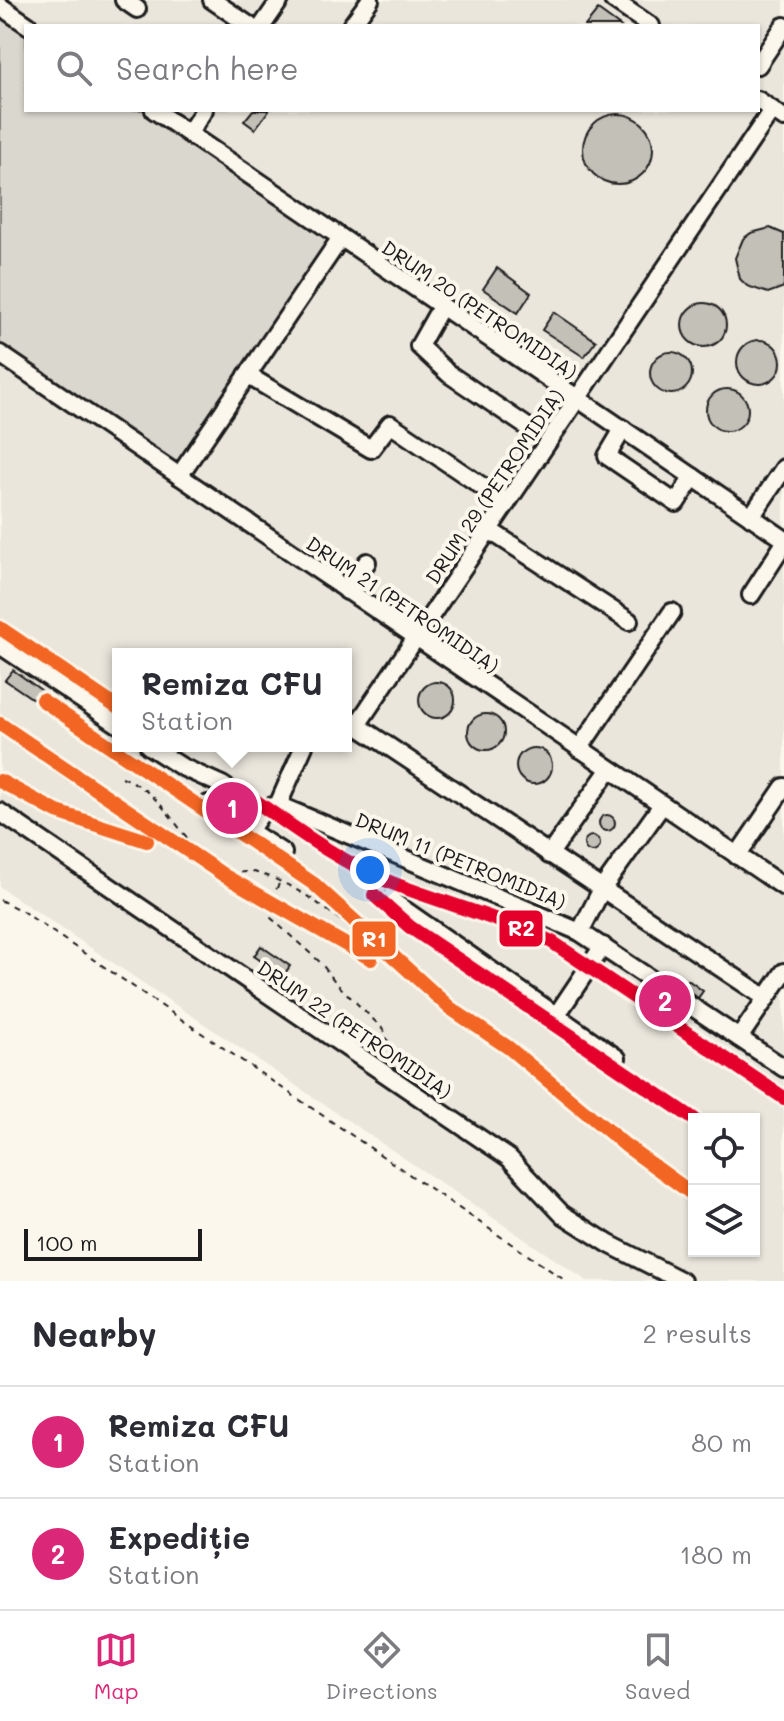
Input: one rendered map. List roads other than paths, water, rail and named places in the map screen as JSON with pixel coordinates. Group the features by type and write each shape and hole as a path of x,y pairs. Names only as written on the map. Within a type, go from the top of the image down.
{"lane":[{"path":"212,0 247,24"},
{"path":"263,24 280,0"},
{"path":"352,24 370,0"},
{"path":"613,0 648,24"},
{"path":"0,6 26,24"},
{"path":"760,62 784,26"},
{"name":"DRUM 29 (PETROMIDIA)","path":"352,722 417,638 771,109"},
{"name":"DRUM 20 (PETROMIDIA)","path":"157,112 784,542"},
{"path":"189,133 203,112"},
{"path":"179,476 340,239"},
{"path":"441,307 419,346 449,374 529,428"},
{"name":"DRUM 21 (PETROMIDIA)","path":"0,354 784,887"},
{"path":"247,375 371,449 390,424 507,503"},
{"path":"623,429 607,456 676,503 693,477"},
{"path":"751,517 784,468"},
{"path":"489,530 629,621"},
{"path":"751,595 784,542"},
{"path":"347,591 367,562"},
{"path":"579,749 672,612"},
{"path":"0,645 112,720"},
{"path":"352,722 766,998"},
{"name":"DRUM 11 (PETROMIDIA)","path":"158,752 182,767 270,808 580,932 784,1068"},
{"path":"249,831 270,808 301,752"},
{"path":"549,855 609,770"},
{"path":"737,856 784,787"},
{"path":"208,804 283,853"},
{"path":"580,932 602,889 662,805"},
{"name":"DRUM 22 (PETROMIDIA)","path":"0,812 521,1167 562,1214 609,1244 682,1281"},
{"path":"389,899 617,1058"},
{"path":"556,1016 603,946"},
{"path":"739,1038 784,972"}],"place":[{"name":"Remiza CFU","path":"232,808"},
{"name":"Expediție","path":"665,1001"}]}
